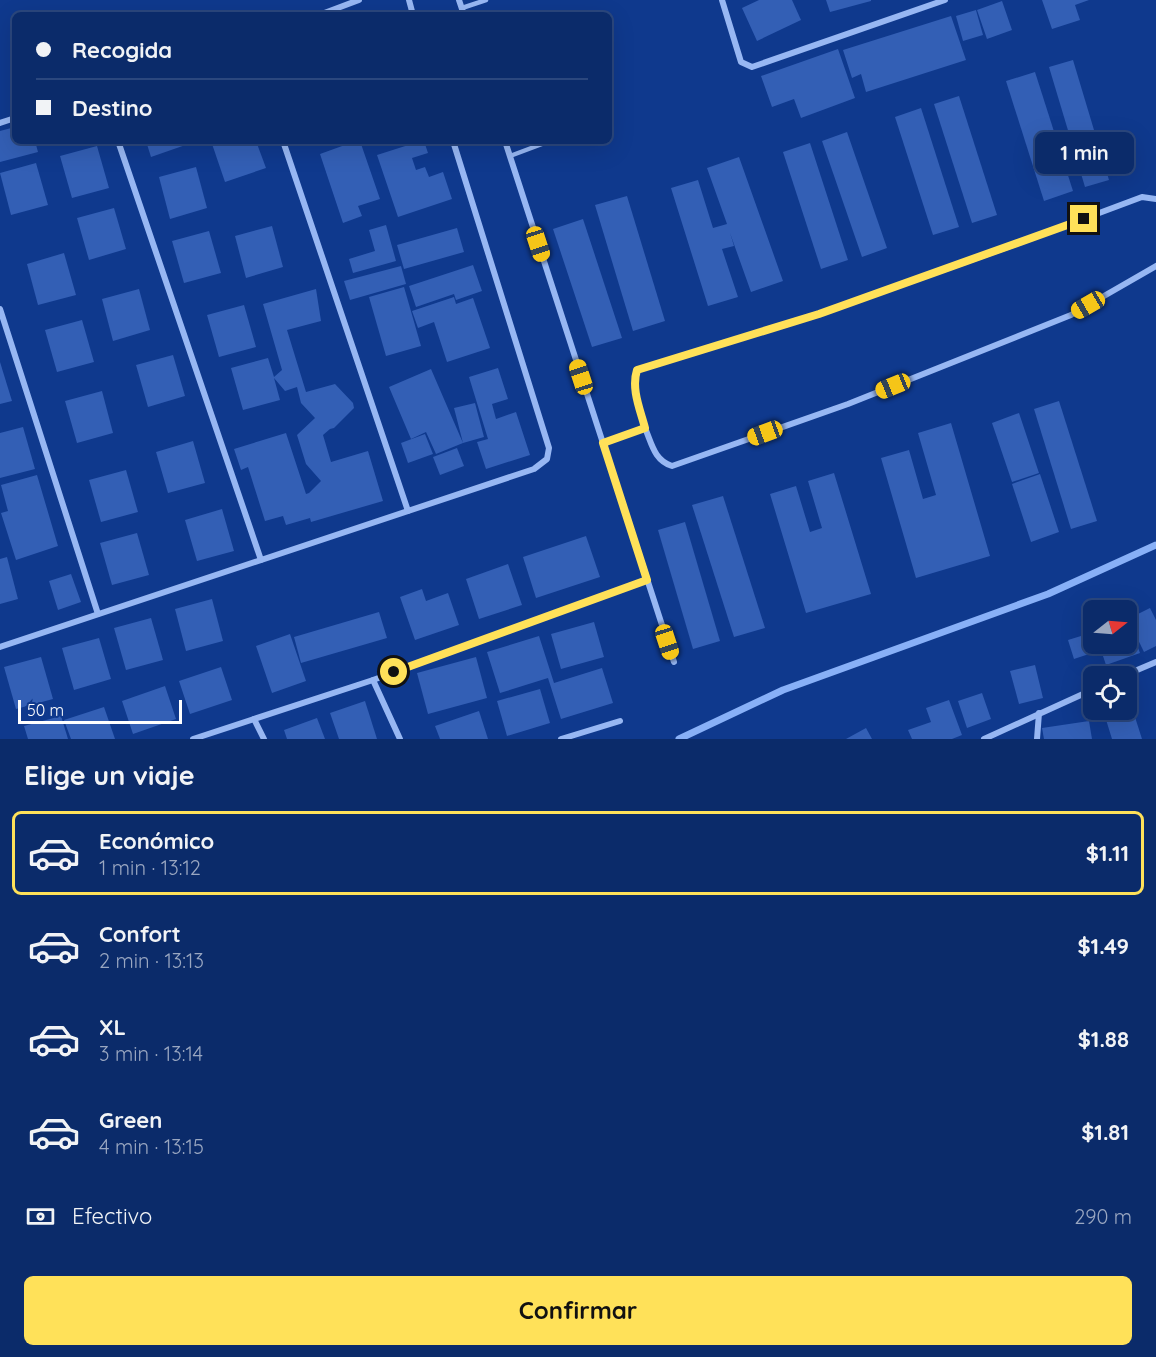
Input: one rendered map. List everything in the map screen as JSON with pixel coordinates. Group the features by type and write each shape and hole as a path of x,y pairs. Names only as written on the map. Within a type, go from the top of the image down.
{"street":[{"path":"327,12 359,0"},
{"path":"459,0 463,12"},
{"path":"722,0 741,62 752,67 945,0"},
{"path":"119,144 261,560"},
{"path":"284,144 408,511"},
{"path":"0,647 534,469 547,459 549,448 454,144"},
{"path":"506,144 674,662"},
{"path":"1156,199 1142,198 819,314 637,370 634,378 635,391 645,428 656,454 663,463 672,466 849,404 1071,315 1156,266"},
{"path":"0,309 98,614"},
{"path":"603,443 645,428"},
{"path":"193,739 373,680 647,580"},
{"path":"1137,670 1156,662"},
{"path":"373,680 400,739"},
{"path":"984,739 1083,694"},
{"path":"1037,739 1040,713"},
{"path":"254,719 264,739"},
{"path":"561,739 620,721"}],"lane":[{"path":"463,12 486,0"},
{"path":"510,156 542,144"}],"building":[{"path":"759,0 792,0 801,20 757,41 742,8"},
{"path":"826,0 871,0 871,1 830,12"},
{"path":"1042,0 1089,0 1075,5 1080,20 1052,29"},
{"path":"1002,1 1012,30 987,39 977,10"},
{"path":"976,10 983,35 963,41 956,16"},
{"path":"951,16 966,60 866,92 861,74 852,78 843,50"},
{"path":"838,49 855,98 801,118 794,99 772,107 761,76"},
{"path":"1073,60 1109,180 1085,187 1049,67"},
{"path":"1035,72 1073,191 1044,201 1006,81"},
{"path":"959,96 997,215 972,223 934,104"},
{"path":"921,108 959,227 933,235 895,117"},
{"path":"12,128 12,144 36,144 38,152 0,162 0,131"},
{"path":"847,132 887,248 862,257 822,141"},
{"path":"810,143 848,260 821,269 783,152"},
{"path":"147,144 188,144 151,157"},
{"path":"212,144 257,144 266,168 225,182"},
{"path":"348,144 361,144 380,199 358,206 362,216 343,223 320,154"},
{"path":"412,144 425,144 428,153 412,158 416,170 425,167 429,177 443,172 452,199 398,217 377,155"},
{"path":"97,146 109,188 72,198 60,156"},
{"path":"739,157 783,281 751,292 730,233 734,246 722,249 738,297 708,306 671,188 698,180 713,228 727,224 707,168"},
{"path":"36,163 48,205 11,215 0,173"},
{"path":"196,167 207,208 170,219 159,177"},
{"path":"627,196 665,321 633,331 595,205"},
{"path":"114,208 126,249 89,260 77,218"},
{"path":"583,219 622,338 592,347 553,229"},
{"path":"386,225 396,261 353,273 349,259 375,251 369,230"},
{"path":"272,226 283,267 246,278 235,236"},
{"path":"457,228 464,252 404,269 397,245"},
{"path":"209,231 221,273 184,283 172,241"},
{"path":"64,253 76,295 38,305 27,264"},
{"path":"473,265 482,291 456,300 454,294 416,307 409,286"},
{"path":"401,266 406,284 350,300 344,281"},
{"path":"404,287 421,346 386,356 369,297"},
{"path":"139,289 150,330 113,341 102,299"},
{"path":"316,289 321,321 287,330 306,392 335,384 353,403 354,408 334,428 323,435 331,462 368,451 383,501 311,522 310,518 286,525 283,516 265,521 248,467 241,470 234,449 286,433 306,494 309,493 321,481 306,464 297,435 315,418 301,403 297,387 285,391 274,378 280,400 243,410 231,368 268,358 274,377 282,370 263,304"},
{"path":"454,297 456,304 473,298 490,348 447,362 434,322 418,328 412,311"},
{"path":"244,305 256,347 219,357 207,315"},
{"path":"82,320 94,362 57,372 45,330"},
{"path":"173,355 185,396 148,407 136,365"},
{"path":"0,362 12,401 0,404"},
{"path":"498,368 508,399 492,404 496,419 516,412 530,455 486,469 477,442 488,439 469,377"},
{"path":"431,369 463,443 436,454 426,432 411,439 389,387"},
{"path":"102,391 113,433 77,443 65,401"},
{"path":"1059,401 1097,521 1071,529 1034,409"},
{"path":"475,403 484,437 463,443 454,408"},
{"path":"1019,413 1039,473 1012,482 992,423"},
{"path":"951,423 990,556 916,578 881,458 909,450 923,499 936,495 918,433"},
{"path":"23,427 35,469 0,478 0,433"},
{"path":"425,434 433,454 408,463 401,443"},
{"path":"193,441 205,483 168,493 156,452"},
{"path":"457,448 464,466 440,475 433,457"},
{"path":"126,470 138,512 101,522 89,480"},
{"path":"834,473 871,594 806,613 770,494 796,486 810,532 822,528 808,481"},
{"path":"1040,474 1059,532 1031,542 1012,484"},
{"path":"37,475 58,546 16,560 1,513 8,511 1,485"},
{"path":"723,496 765,628 734,637 692,505"},
{"path":"222,509 234,551 197,561 185,520"},
{"path":"685,522 720,641 693,649 658,530"},
{"path":"137,533 149,575 112,585 100,543"},
{"path":"586,536 600,577 536,598 523,557"},
{"path":"7,557 18,599 0,604 0,559"},
{"path":"508,564 522,605 479,619 466,579"},
{"path":"71,574 81,602 58,610 49,581"},
{"path":"422,589 426,601 448,593 459,625 415,640 400,597"},
{"path":"212,599 223,641 186,651 175,609"},
{"path":"1150,608 1156,620 1156,646 1144,652 1137,638 1137,614"},
{"path":"379,612 387,638 301,663 294,637"},
{"path":"151,618 163,660 126,670 114,628"},
{"path":"594,622 604,657 561,669 551,634"},
{"path":"290,634 306,681 272,693 256,646"},
{"path":"1083,635 1083,654 1089,654 1074,659 1068,640"},
{"path":"539,636 554,683 602,668 613,703 561,719 548,678 500,693 487,652"},
{"path":"99,638 111,679 74,690 62,648"},
{"path":"1137,645 1140,653 1106,665 1102,654 1137,654"},
{"path":"41,657 53,699 16,709 4,667"},
{"path":"476,657 487,698 428,714 417,673"},
{"path":"1035,665 1043,698 1019,704 1010,671"},
{"path":"221,667 232,700 190,714 179,681"},
{"path":"165,686 176,719 133,734 122,701"},
{"path":"540,689 550,723 507,736 497,701"},
{"path":"982,693 991,719 967,728 958,701"},
{"path":"949,700 962,735 952,739 912,739 908,730 931,722 926,708"},
{"path":"365,701 377,739 339,739 330,713"},
{"path":"104,707 115,739 71,739 64,720"},
{"path":"479,711 488,739 440,739 435,726"},
{"path":"61,716 68,739 28,739 24,726"},
{"path":"317,718 325,739 287,739 284,730"},
{"path":"1106,720 1136,720 1142,739 1112,739"},
{"path":"1089,721 1092,739 1044,739 1042,728"},
{"path":"866,728 872,739 846,739"}],"waterway":[{"path":"679,739 783,690 1048,594 1156,545"}],"route":[{"path":"394,672 647,580 603,443 645,428 635,391 634,378 637,370 819,314 1084,219"}]}
